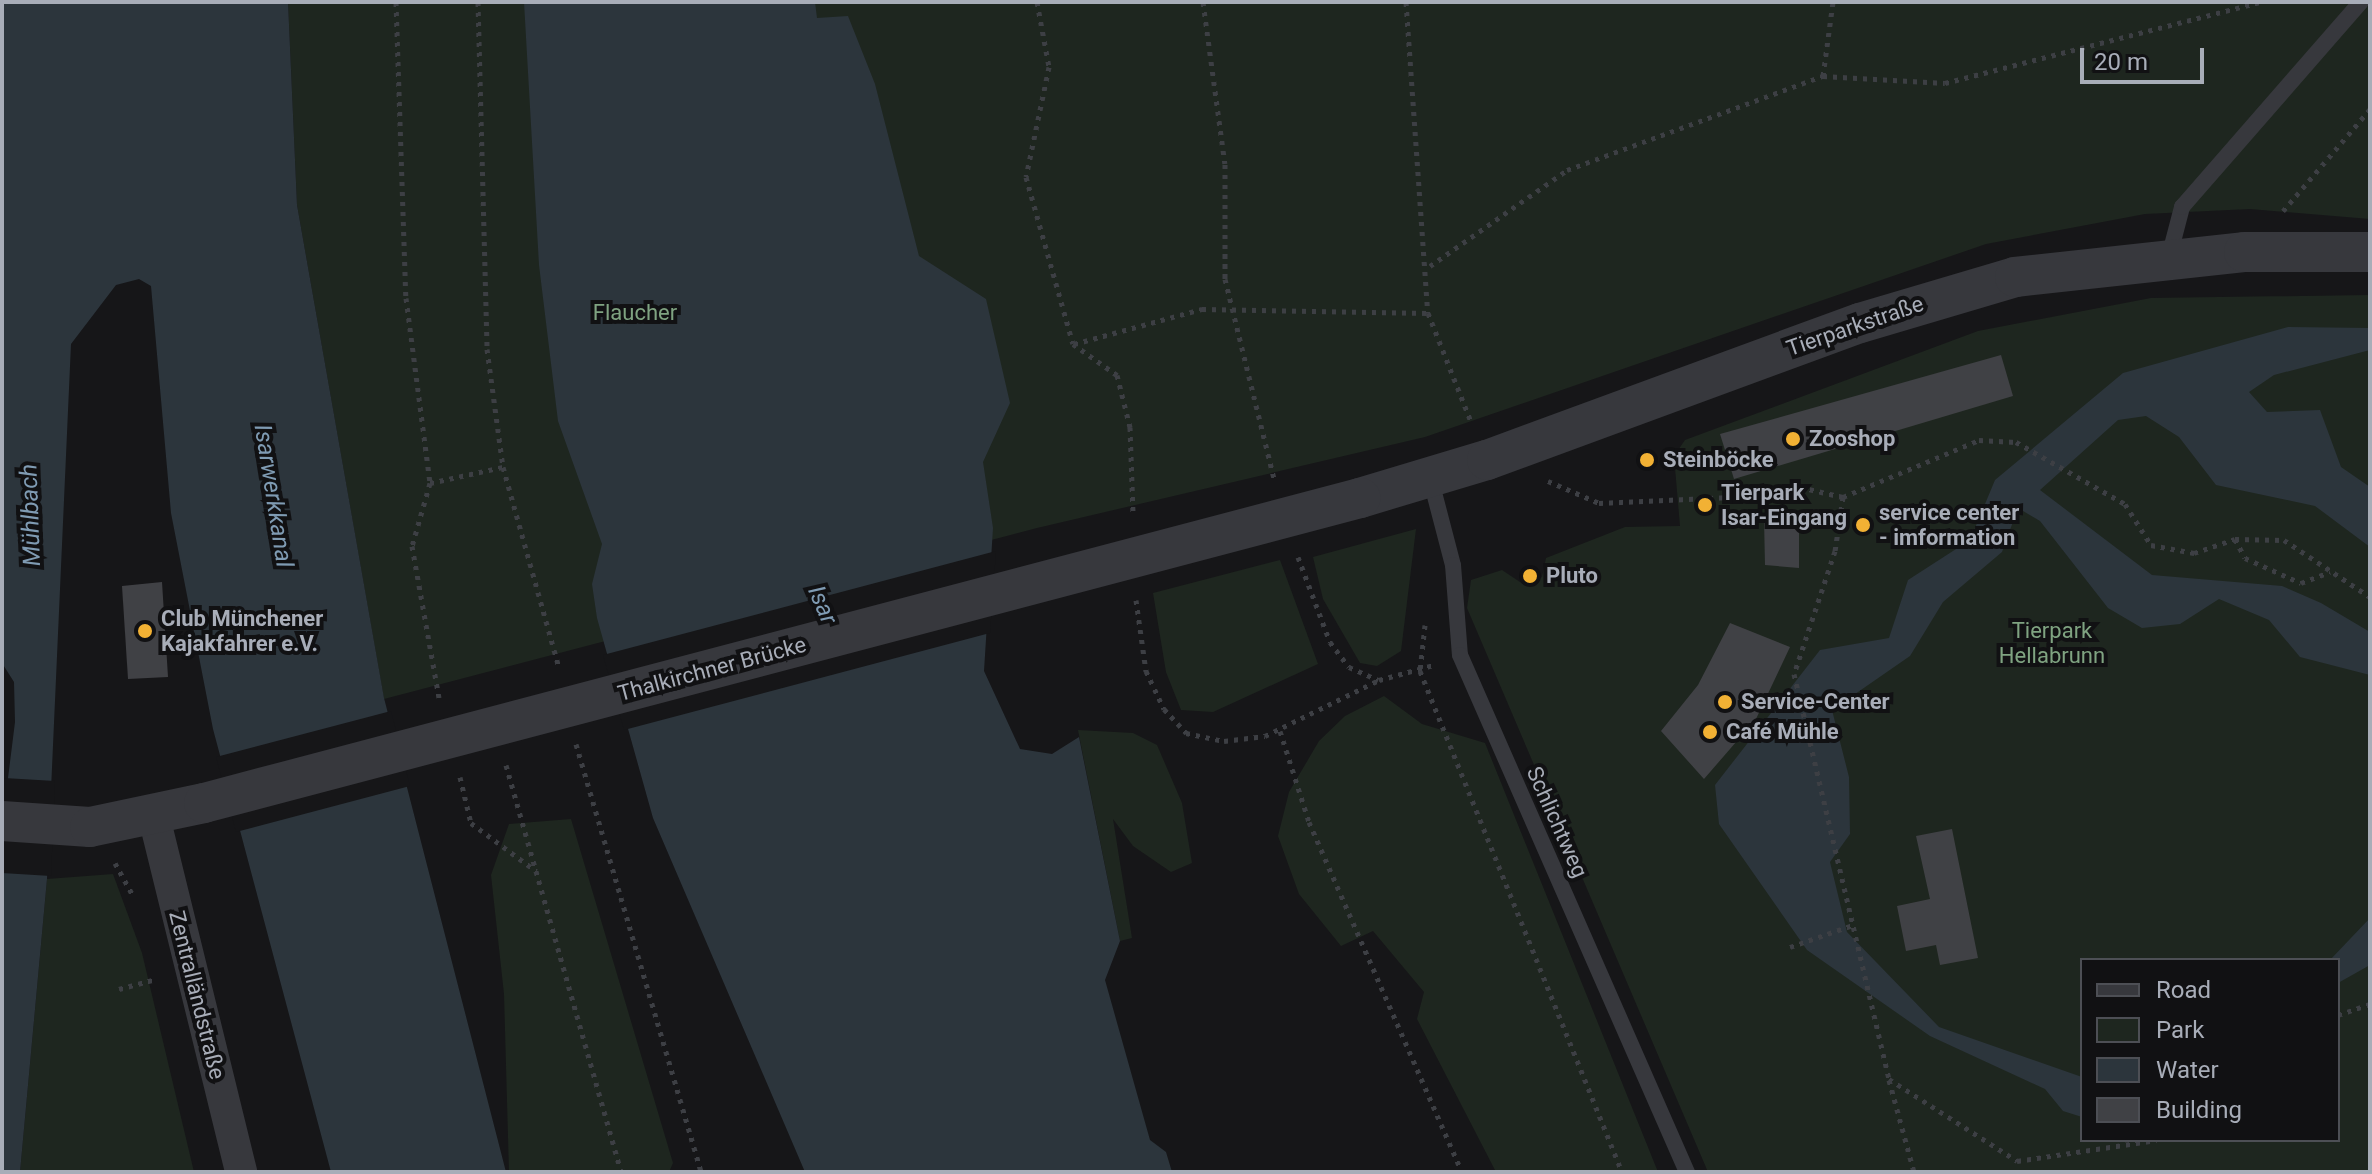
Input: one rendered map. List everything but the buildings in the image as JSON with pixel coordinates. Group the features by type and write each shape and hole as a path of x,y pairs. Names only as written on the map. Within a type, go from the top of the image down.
{"street":[{"name":"Tierparkstraße","path":"1360,498 1430,477 1937,297 2067,268 2169,257 2370,252"},
{"name":"Thalkirchner Brücke","path":"154,817 1360,498"},
{"path":"2,821 90,827 154,817"},
{"name":"Zentralländstraße","path":"154,817 241,1172"}],"lane":[{"path":"2169,257 2182,207 2361,2"},
{"name":"Schlichtweg","path":"1430,477 1453,565 1460,655 1687,1172"}],"path":[{"path":"396,2 406,298 430,483 412,546 444,716"},
{"path":"478,2 487,349 503,467 562,683"},
{"path":"1037,2 1049,67 1026,177 1073,344 1117,375 1130,427 1133,521"},
{"path":"1203,2 1225,164 1232,311"},
{"path":"1406,2 1429,267 1428,313 1477,435"},
{"path":"1823,76 1833,2"},
{"path":"1429,267 1567,170 1823,76 1945,83 2261,2"},
{"path":"2272,223 2370,109"},
{"path":"1073,344 1202,309 1428,313"},
{"path":"1800,487 1843,497 1979,440 2016,442 2125,504 2151,545 2194,553 2235,539 2284,540 2370,597"},
{"path":"430,483 503,467"},
{"path":"1534,472 1599,503 1754,496"},
{"path":"1843,497 1835,551 1794,674 1851,925 1914,1172"},
{"path":"2235,539 2245,558 2301,583 2331,572"},
{"path":"1135,583 1146,671 1164,709 1186,733 1224,741 1280,731 1379,680 1420,671 1622,1172"},
{"path":"573,729 597,835 701,1172"},
{"path":"1280,731 1309,822 1462,1172"},
{"path":"503,751 621,1172"},
{"path":"456,762 471,823 536,871"},
{"path":"1790,947 1851,925"},
{"path":"119,989 158,979"},
{"path":"2340,1014 2370,1004"},
{"path":"1889,1079 2017,1161 2143,1142"}],"green space":[{"name":"Flaucher","path":"288,2 2370,2 2370,219 2250,209 2145,214 1986,244 1425,437 1037,528 384,699 297,205"},
{"name":"Tierpark Hellabrunn","path":"2370,295 2370,1172 1708,1172 1467,608 1471,580 1502,570 1526,586 1542,577 1546,558 1625,527 1680,526 1674,456 1685,440 1978,331 2151,298"},
{"path":"1416,529 1401,651 1377,666 1360,663 1323,599 1313,557"},
{"path":"1280,560 1318,664 1213,712 1181,710 1166,672 1153,593"},
{"path":"1384,696 1422,724 1485,743 1658,1172 1496,1172 1417,1019 1424,992 1373,931 1341,946 1299,894 1278,836 1289,792 1319,741 1345,716"},
{"path":"1078,730 1133,733 1157,745 1182,803 1192,863 1171,872 1133,846 1113,819 1132,938 1120,941"},
{"path":"571,819 673,1163 669,1172 509,1172 504,994 491,875 509,824"},
{"path":"113,874 142,953 194,1172 20,1172 47,879"}],"water":[{"path":"4,2 288,2 297,205 384,698 506,1172 331,1172 213,729 171,513 151,286 139,279 116,285 71,344 47,879 20,1172 2,1172 2,826 15,722 14,682 2,663"},
{"name":"Isar","path":"524,2 815,2 817,18 848,16 875,84 919,256 986,299 1010,403 983,462 993,528 984,671 1020,749 1052,754 1079,737 1120,941 1105,980 1150,1140 1166,1152 1172,1172 805,1172 653,818 597,618 592,584 602,544 558,421 539,265"},
{"path":"2288,327 2370,328 2370,350 2274,375 2249,392 2267,412 2320,410 2341,467 2370,487 2370,547 2315,506 2216,485 2179,437 2146,416 2118,420 2040,490 2152,575 2282,586 2321,603 2370,632 2370,675 2300,657 2269,620 2219,599 2180,624 2142,628 2108,608 2040,521 2018,508 2002,552 1943,602 1910,656 1832,710 1849,777 1850,834 1830,862 1847,932 1939,1027 2080,1076 2080,1116 2063,1111 2045,1089 1930,1036 1807,950 1719,824 1715,785 1820,650 1889,638 1908,580 1970,540 1995,480 2123,373"},
{"path":"2370,918 2370,965 2340,982 2340,958 2332,958"}],"pier":[{"path":"996,551 990,633 624,730 603,655"},
{"path":"391,711 410,786 236,832 216,757"},
{"path":"4,778 55,781 51,876 2,873"}],"place":[{"name":"Zooshop","path":"1793,439"},
{"name":"Steinböcke","path":"1647,460"},
{"name":"Tierpark Isar-Eingang","path":"1705,505"},
{"name":"service center - imformation","path":"1863,525"},
{"name":"Pluto","path":"1530,576"},
{"name":"Club Münchener Kajakfahrer e.V.","path":"145,631"},
{"name":"Service-Center","path":"1725,702"},
{"name":"Café Mühle","path":"1710,732"}],"water label":[{"name":"Isarwerkkanal","path":"273,496"},
{"name":"Mühlbach","path":"31,515"}]}
